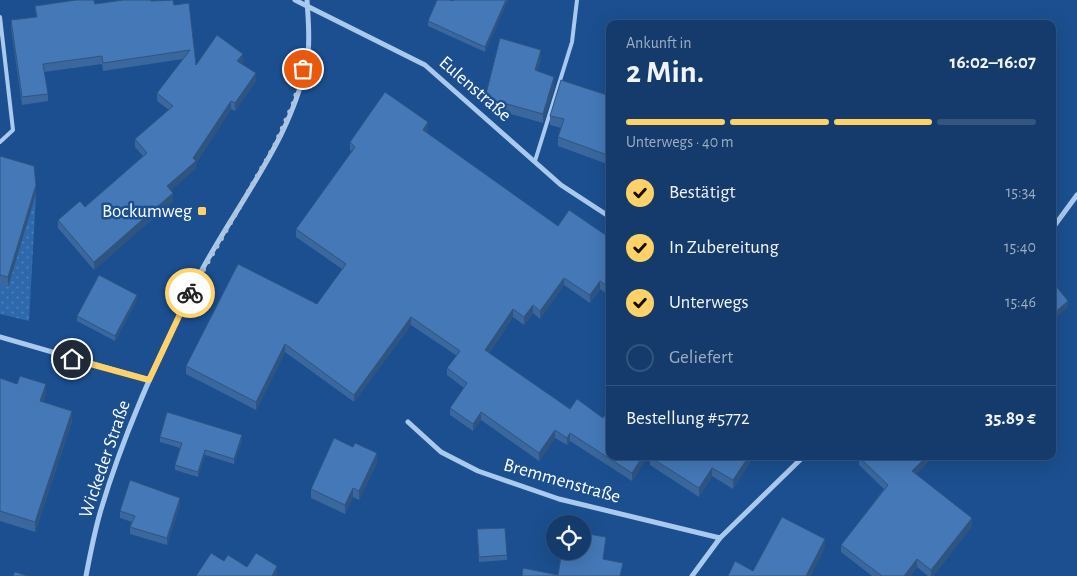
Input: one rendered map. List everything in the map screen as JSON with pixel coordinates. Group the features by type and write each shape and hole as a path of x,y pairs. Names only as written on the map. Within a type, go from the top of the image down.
{"street":[{"name":"Eulenstraße","path":"296,0 307,2 425,65 561,185 606,214"},
{"name":"Wickeder Straße","path":"86,576 99,515 149,380 196,281 256,181 294,102 308,52 307,2"},
{"path":"1056,224 1077,195"},
{"path":"0,337 149,380"},
{"name":"Bremmenstraße","path":"408,422 441,452 478,471 559,499 720,538"},
{"path":"692,576 720,538 800,460"}],"lane":[{"path":"534,161 572,42 577,0"},
{"path":"0,17 12,130 0,142"}],"shaded area":[{"path":"0,192 22,198 36,196 29,321 0,314"}],"building":[{"path":"76,0 94,0 95,4 123,0 173,0 174,5 189,3 196,65 217,35 243,54 237,61 256,73 235,103 231,101 193,158 196,161 167,186 173,193 94,262 58,220 80,201 85,207 147,153 135,139 173,106 157,93 190,50 103,63 102,56 43,64 48,94 22,97 11,20 37,17 35,6"},
{"path":"437,0 506,0 485,47 428,21"},
{"path":"500,38 541,50 535,70 554,77 543,114 485,98"},
{"path":"561,80 606,95 606,155 558,137 564,119 550,116"},
{"path":"385,92 428,122 423,130 558,226 569,210 606,235 606,285 600,281 590,295 564,278 540,311 533,305 524,317 513,309 485,350 570,409 577,399 603,418 606,414 606,456 570,433 567,438 555,430 539,453 481,412 473,424 450,408 467,383 447,368 460,351 411,317 354,395 285,344 256,402 186,366 238,264 317,304 346,264 296,229 355,147 350,142"},
{"path":"0,156 34,166 36,185 8,277 0,275"},
{"path":"99,275 137,295 115,336 77,316"},
{"path":"1056,286 1068,301 1056,312"},
{"path":"20,376 46,384 40,401 72,411 35,522 0,511 0,378 17,384"},
{"path":"167,412 242,435 234,459 205,450 198,472 175,465 182,443 160,437"},
{"path":"334,438 353,447 355,443 377,453 359,491 353,488 345,505 311,489"},
{"path":"612,460 640,460 632,473"},
{"path":"655,460 746,460 733,480 712,468 699,488"},
{"path":"862,460 923,460 912,471 972,518 931,570 917,559 904,576 882,576 841,545 888,485"},
{"path":"130,480 180,498 167,538 130,527 135,516 120,511"},
{"path":"782,517 825,539 806,576 728,576 735,561 753,571"},
{"path":"505,528 507,555 479,557 477,529"},
{"path":"591,534 606,537 603,559 623,563 620,576 522,576 523,568 558,575 560,560 591,560"},
{"path":"211,553 224,561 228,555 247,567 256,553 277,566 272,576 196,576"},
{"path":"15,572 28,576 13,576"}],"way so far":[{"path":"190,293 274,147 294,102 303,69"}],"place":[{"name":"Bockumweg","path":"202,211"}],"route":[{"path":"72,359 149,380 190,293"}]}
